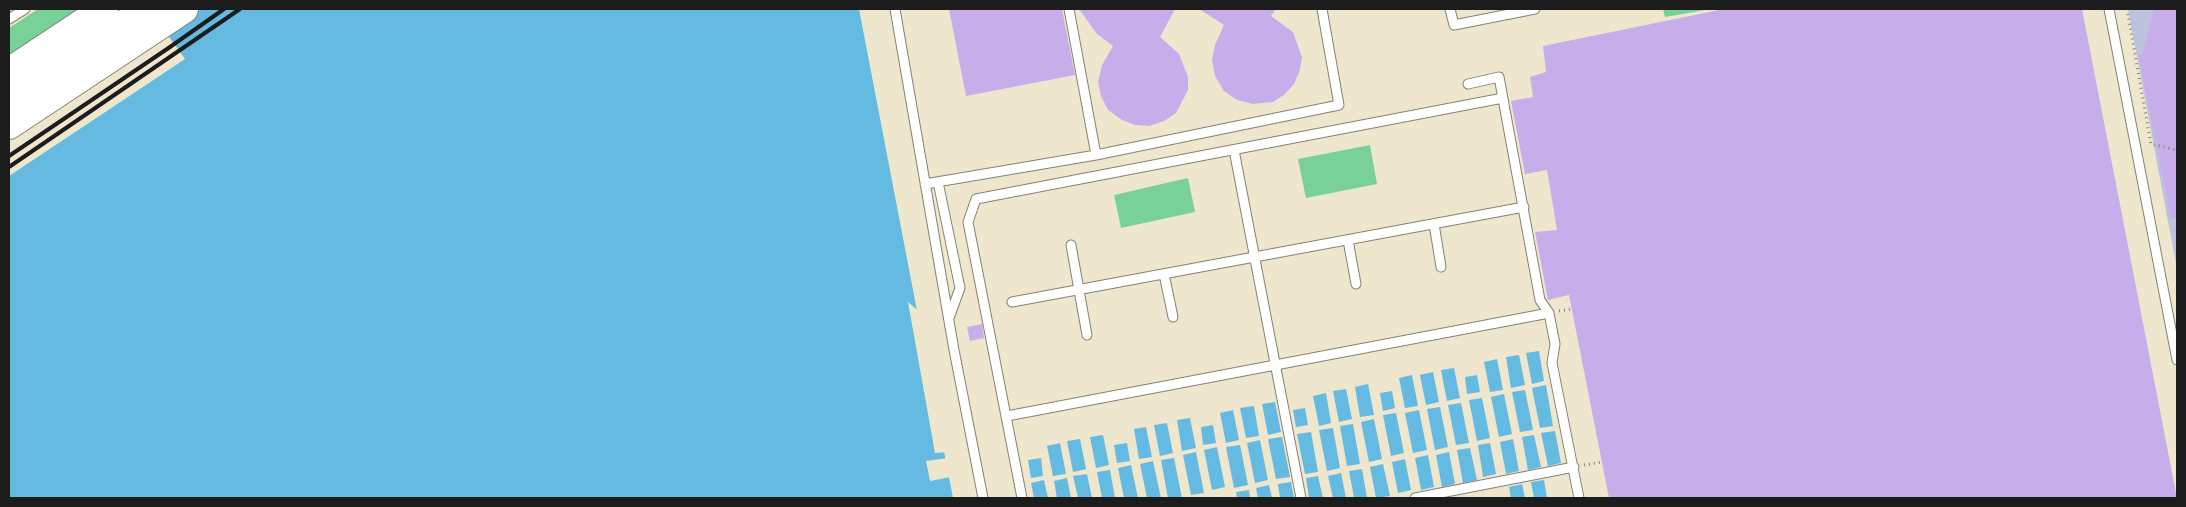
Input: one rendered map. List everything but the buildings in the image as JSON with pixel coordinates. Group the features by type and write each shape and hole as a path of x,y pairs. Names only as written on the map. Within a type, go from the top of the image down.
{"highway":[{"path":"15,100 104,9"},
{"path":"15,100 147,9"},
{"path":"15,100 184,9"}],"lane":[{"path":"9,19 25,9"},
{"path":"895,9 949,320 983,498"},
{"path":"1069,9 1096,155"},
{"path":"925,184 1096,155 1339,105 1322,9"},
{"path":"1450,9 1454,25 1535,9"},
{"path":"2108,9 2177,360"},
{"path":"1468,84 1499,77 1540,300 1548,313 1555,344 1552,363 1580,498"},
{"path":"1022,498 968,222 976,199 1503,98"},
{"path":"1234,150 1301,498"},
{"path":"938,182 960,288 949,320"},
{"path":"1012,302 1524,207"},
{"path":"1434,224 1441,267"},
{"path":"1348,240 1356,284"},
{"path":"1071,245 1087,336"},
{"path":"1164,274 1173,317"},
{"path":"1007,416 1548,313"},
{"path":"1414,498 1574,467"}],"path":[{"path":"2127,9 2151,144 2177,150"}],"shaded area":[{"path":"2128,9 2177,9 2177,269"}],"green space":[{"path":"38,9 81,9 9,55 9,28"},
{"path":"1663,9 1711,9 1665,17"},
{"path":"1370,145 1377,184 1306,198 1298,159"},
{"path":"1188,178 1195,212 1121,228 1114,195"}],"water":[{"path":"149,9 859,9 953,498 9,498 9,176 185,59"},
{"path":"1539,351 1544,381 1532,384 1526,353"},
{"path":"1519,355 1525,385 1511,388 1506,357"},
{"path":"1497,359 1503,390 1490,392 1484,362"},
{"path":"1454,368 1460,398 1447,401 1441,370"},
{"path":"1433,372 1439,402 1426,405 1420,375"},
{"path":"1412,375 1418,406 1405,408 1399,378"},
{"path":"1477,375 1480,392 1467,394 1465,377"},
{"path":"1368,384 1374,415 1360,417 1355,387"},
{"path":"1546,385 1553,426 1540,428 1532,388"},
{"path":"1346,389 1352,419 1339,422 1333,391"},
{"path":"1525,390 1533,430 1520,432 1512,392"},
{"path":"1392,391 1395,408 1383,411 1380,393"},
{"path":"1326,393 1331,423 1319,426 1313,396"},
{"path":"1504,394 1512,434 1499,437 1491,397"},
{"path":"1482,398 1490,438 1477,441 1469,400"},
{"path":"1275,402 1281,432 1268,435 1262,404"},
{"path":"1461,403 1469,443 1456,445 1448,405"},
{"path":"1254,406 1259,436 1246,438 1240,408"},
{"path":"1440,407 1448,447 1435,450 1427,409"},
{"path":"1305,408 1308,425 1296,427 1293,410"},
{"path":"1233,410 1239,440 1226,443 1220,413"},
{"path":"1419,410 1427,450 1413,453 1405,413"},
{"path":"1396,413 1404,453 1391,456 1383,415"},
{"path":"1190,418 1196,448 1182,451 1177,420"},
{"path":"1374,419 1382,459 1369,462 1361,422"},
{"path":"1167,423 1173,453 1160,456 1154,425"},
{"path":"1353,424 1360,464 1347,466 1340,426"},
{"path":"1213,425 1216,443 1203,445 1201,427"},
{"path":"1146,427 1152,457 1139,459 1134,429"},
{"path":"1333,428 1340,468 1327,471 1319,430"},
{"path":"1555,431 1561,463 1548,466 1541,433"},
{"path":"1311,432 1318,472 1305,474 1297,434"},
{"path":"1103,435 1109,465 1096,468 1090,437"},
{"path":"1534,435 1541,467 1528,470 1522,437"},
{"path":"1282,437 1290,477 1276,479 1268,439"},
{"path":"1080,439 1086,469 1073,472 1067,441"},
{"path":"1513,439 1519,471 1506,474 1500,442"},
{"path":"1260,440 1268,480 1255,483 1247,443"},
{"path":"1060,443 1066,474 1053,476 1047,446"},
{"path":"1127,443 1130,461 1117,463 1114,445"},
{"path":"1490,443 1496,474 1483,477 1478,445"},
{"path":"1240,445 1248,485 1234,488 1226,447"},
{"path":"1217,447 1225,487 1212,490 1204,450"},
{"path":"1470,448 1477,480 1463,483 1457,450"},
{"path":"1196,452 1204,493 1191,495 1183,455"},
{"path":"1449,452 1455,484 1442,487 1436,455"},
{"path":"1428,455 1434,487 1421,490 1415,458"},
{"path":"1041,458 1043,476 1031,478 1028,460"},
{"path":"1174,458 1182,498 1168,498 1161,460"},
{"path":"1405,459 1411,490 1398,493 1392,462"},
{"path":"1153,461 1161,498 1147,498 1140,464"},
{"path":"1383,464 1390,496 1376,498 1370,467"},
{"path":"1131,465 1138,498 1124,498 1118,468"},
{"path":"1362,469 1367,498 1354,498 1349,471"},
{"path":"1110,470 1115,498 1102,498 1097,472"},
{"path":"1341,473 1346,498 1333,498 1328,476"},
{"path":"1087,474 1092,498 1078,498 1073,476"},
{"path":"1318,476 1323,498 1309,498 1306,478"},
{"path":"1067,478 1071,498 1057,498 1054,481"},
{"path":"1044,480 1048,498 1034,498 1031,483"},
{"path":"1544,480 1547,498 1534,498 1531,482"},
{"path":"1291,482 1294,498 1280,498 1278,484"},
{"path":"1522,484 1525,498 1511,498 1509,487"},
{"path":"1269,485 1272,498 1258,498 1256,488"},
{"path":"1249,490 1250,498 1237,498 1236,492"}],"pier":[{"path":"908,302 920,312 947,452 935,453"},
{"path":"948,458 951,477 930,481 926,461"}],"railway":[{"path":"9,156 224,9"},
{"path":"9,167 240,9"}]}
